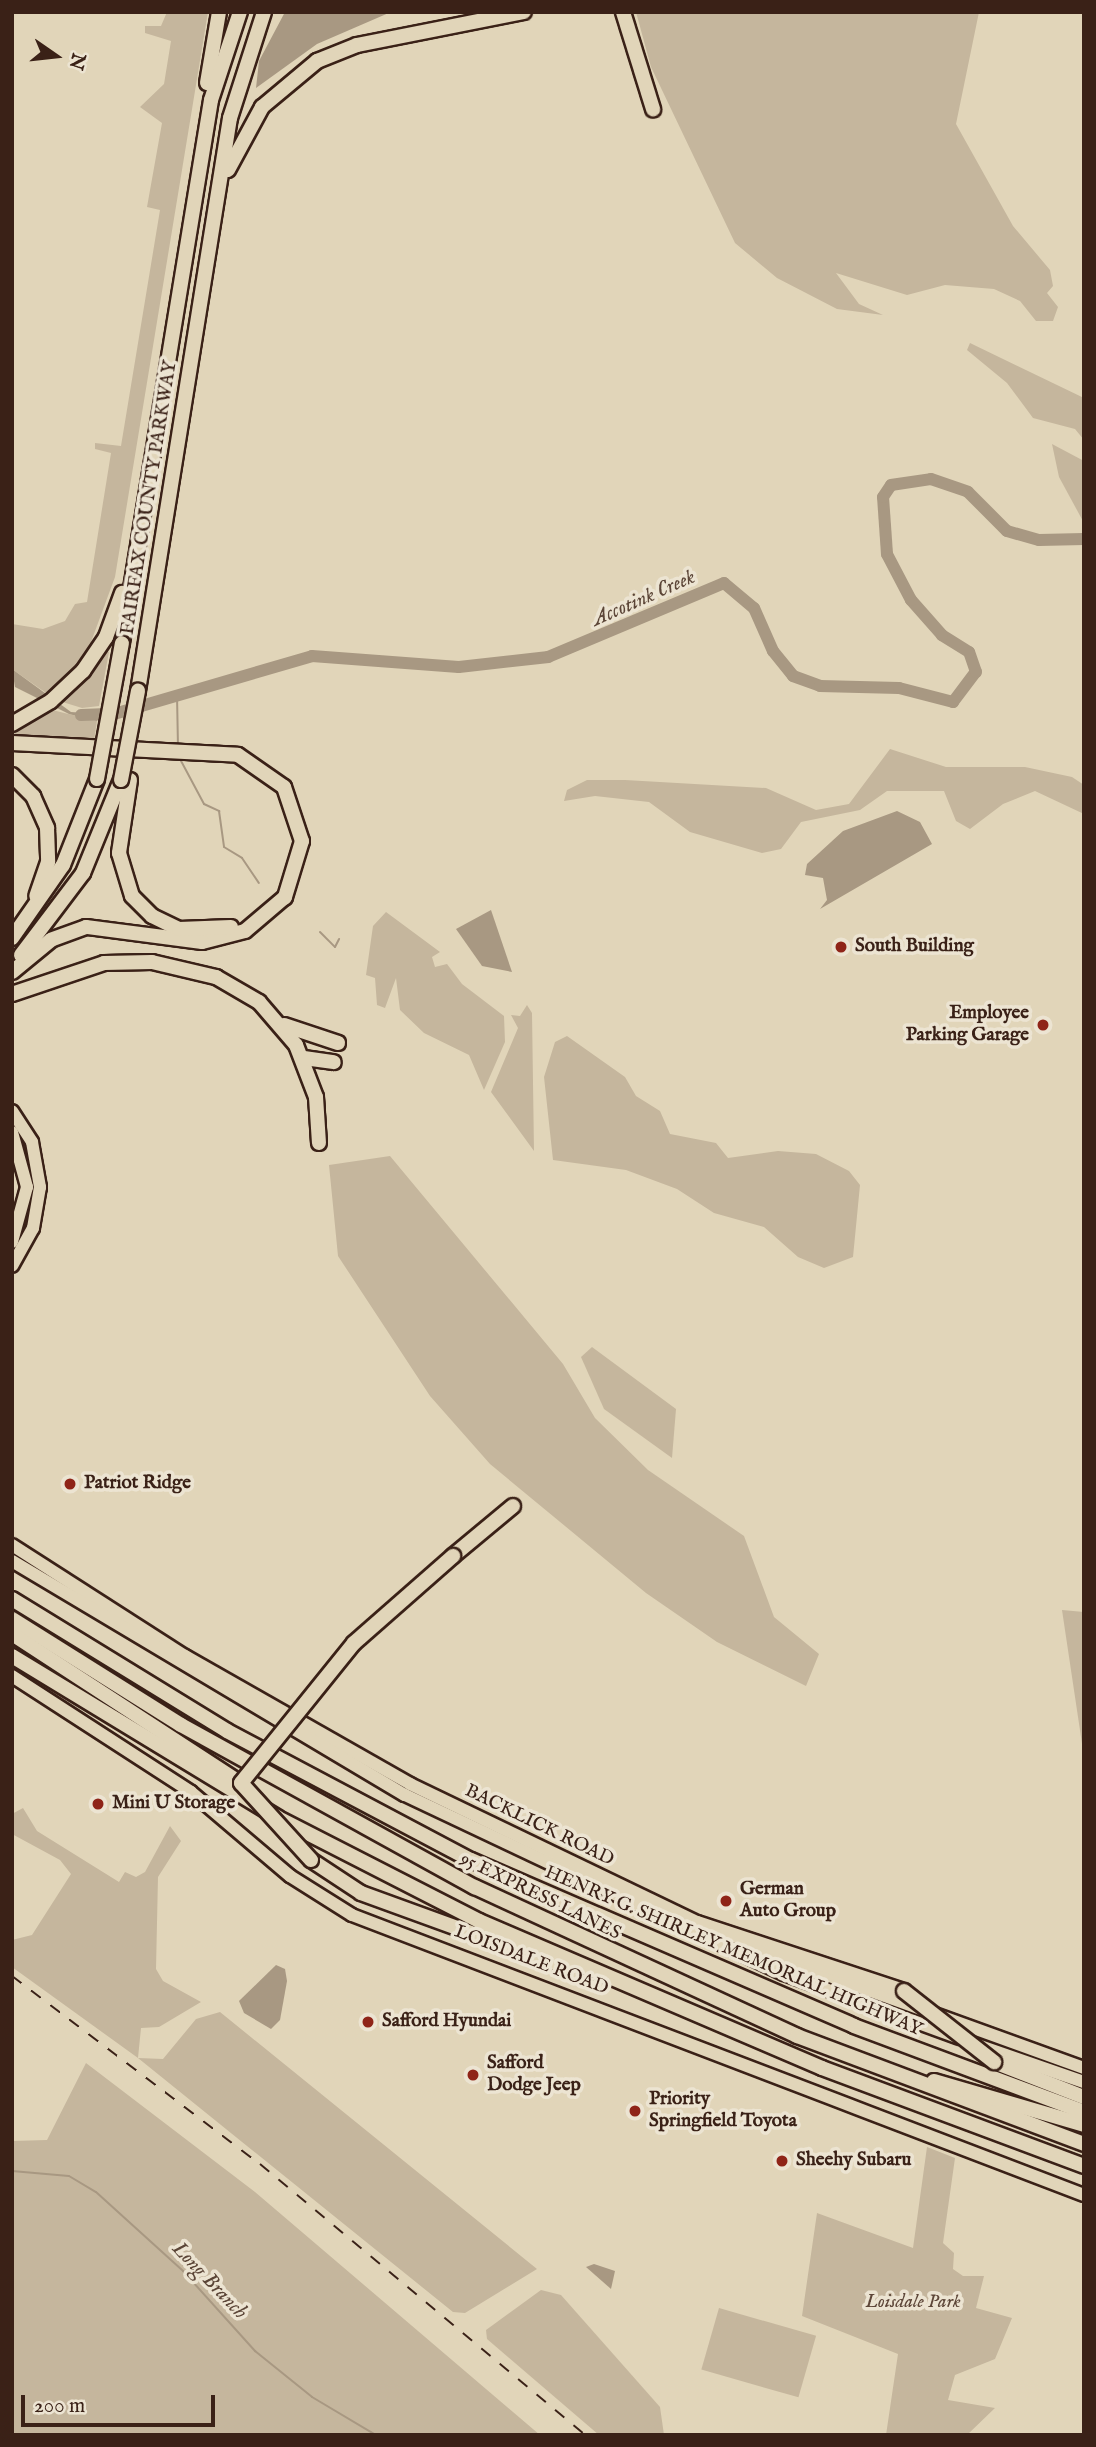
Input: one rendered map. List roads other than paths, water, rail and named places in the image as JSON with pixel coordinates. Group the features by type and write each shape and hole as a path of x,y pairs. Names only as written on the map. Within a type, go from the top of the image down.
{"highway":[{"path":"198,182 199,132 219,12"},
{"name":"FAIRFAX COUNTY PARKWAY","path":"12,937 63,865 97,779 215,82 240,12"},
{"name":"FAIRFAX COUNTY PARKWAY","path":"12,964 83,873 125,780 233,100 264,12"},
{"path":"201,306 229,167 243,133 278,90 347,48 524,12"},
{"path":"623,12 653,109"},
{"path":"12,724 68,687 106,637 153,457"},
{"path":"12,743 156,754"},
{"path":"12,753 207,756 257,763 292,800 302,849 281,903 252,928 209,941 106,926 72,930 12,972"},
{"path":"125,780 119,853 128,890 146,912 172,926 223,929 251,917 279,889 290,860 292,829 267,782 238,765 207,756"},
{"path":"12,775 40,808 49,849 41,885 12,931"},
{"path":"12,994 73,969 152,962 215,977 280,1023 338,1043"},
{"path":"280,1023 304,1058 316,1097 319,1143"},
{"path":"304,1058 334,1062"},
{"path":"241,1783 354,1643 513,1506"},
{"name":"HENRY G. SHIRLEY MEMORIAL HIGHWAY","path":"12,1599 228,1731 471,1860 842,2021 1084,2112"},
{"name":"95 EXPRESS LANES","path":"12,1619 181,1725 450,1875 797,2036 1084,2144"},
{"path":"12,1634 212,1759 241,1783 311,1860 341,1883 438,1924 600,1975"},
{"path":"12,1656 315,1838 600,1975 878,2090 1084,2166"},
{"path":"697,1923 904,1991 994,2062 1084,2098"},
{"path":"797,2036 1084,2125"}],"main road":[{"path":"12,1111 34,1150 40,1187 33,1228 12,1266"},
{"path":"12,1132 27,1187 12,1242"},
{"name":"BACKLICK ROAD","path":"12,1545 363,1758 697,1923 1084,2068"},
{"name":"BACKLICK ROAD","path":"12,1561 358,1770 546,1866 784,1974 1084,2082"},
{"name":"LOISDALE ROAD","path":"12,1676 180,1785 290,1876 352,1915 1084,2195"}],"waterway":[{"name":"Accotink Creek","path":"81,715 114,714 312,656 459,667 548,657 724,583 754,608 773,651 793,676 820,686 899,688 953,702 976,672 969,652 942,635 911,600 887,554 883,497 891,485 931,479 968,492 1007,531 1039,540 1084,539"},
{"path":"177,695 178,747"},
{"path":"180,759 204,804 219,811 224,847 242,858 259,883"},
{"path":"320,932 335,947 339,939"},
{"name":"Long Branch","path":"12,2171 69,2176 96,2192 183,2271 255,2351 312,2397 376,2435"}],"railway":[{"path":"12,1976 260,2164 585,2435"}],"place":[{"name":"South Building","path":"841,947"},
{"name":"Employee Parking Garage","path":"1043,1025"},
{"name":"Patriot Ridge","path":"70,1484"},
{"name":"Mini U Storage","path":"98,1804"},
{"name":"German Auto Group","path":"726,1901"},
{"name":"Safford Hyundai","path":"368,2022"},
{"name":"Safford Dodge Jeep","path":"473,2075"},
{"name":"Priority Springfield Toyota","path":"635,2111"},
{"name":"Sheehy Subaru","path":"782,2161"}],"park label":[{"name":"Loisdale Park","path":"913,2303"}]}
